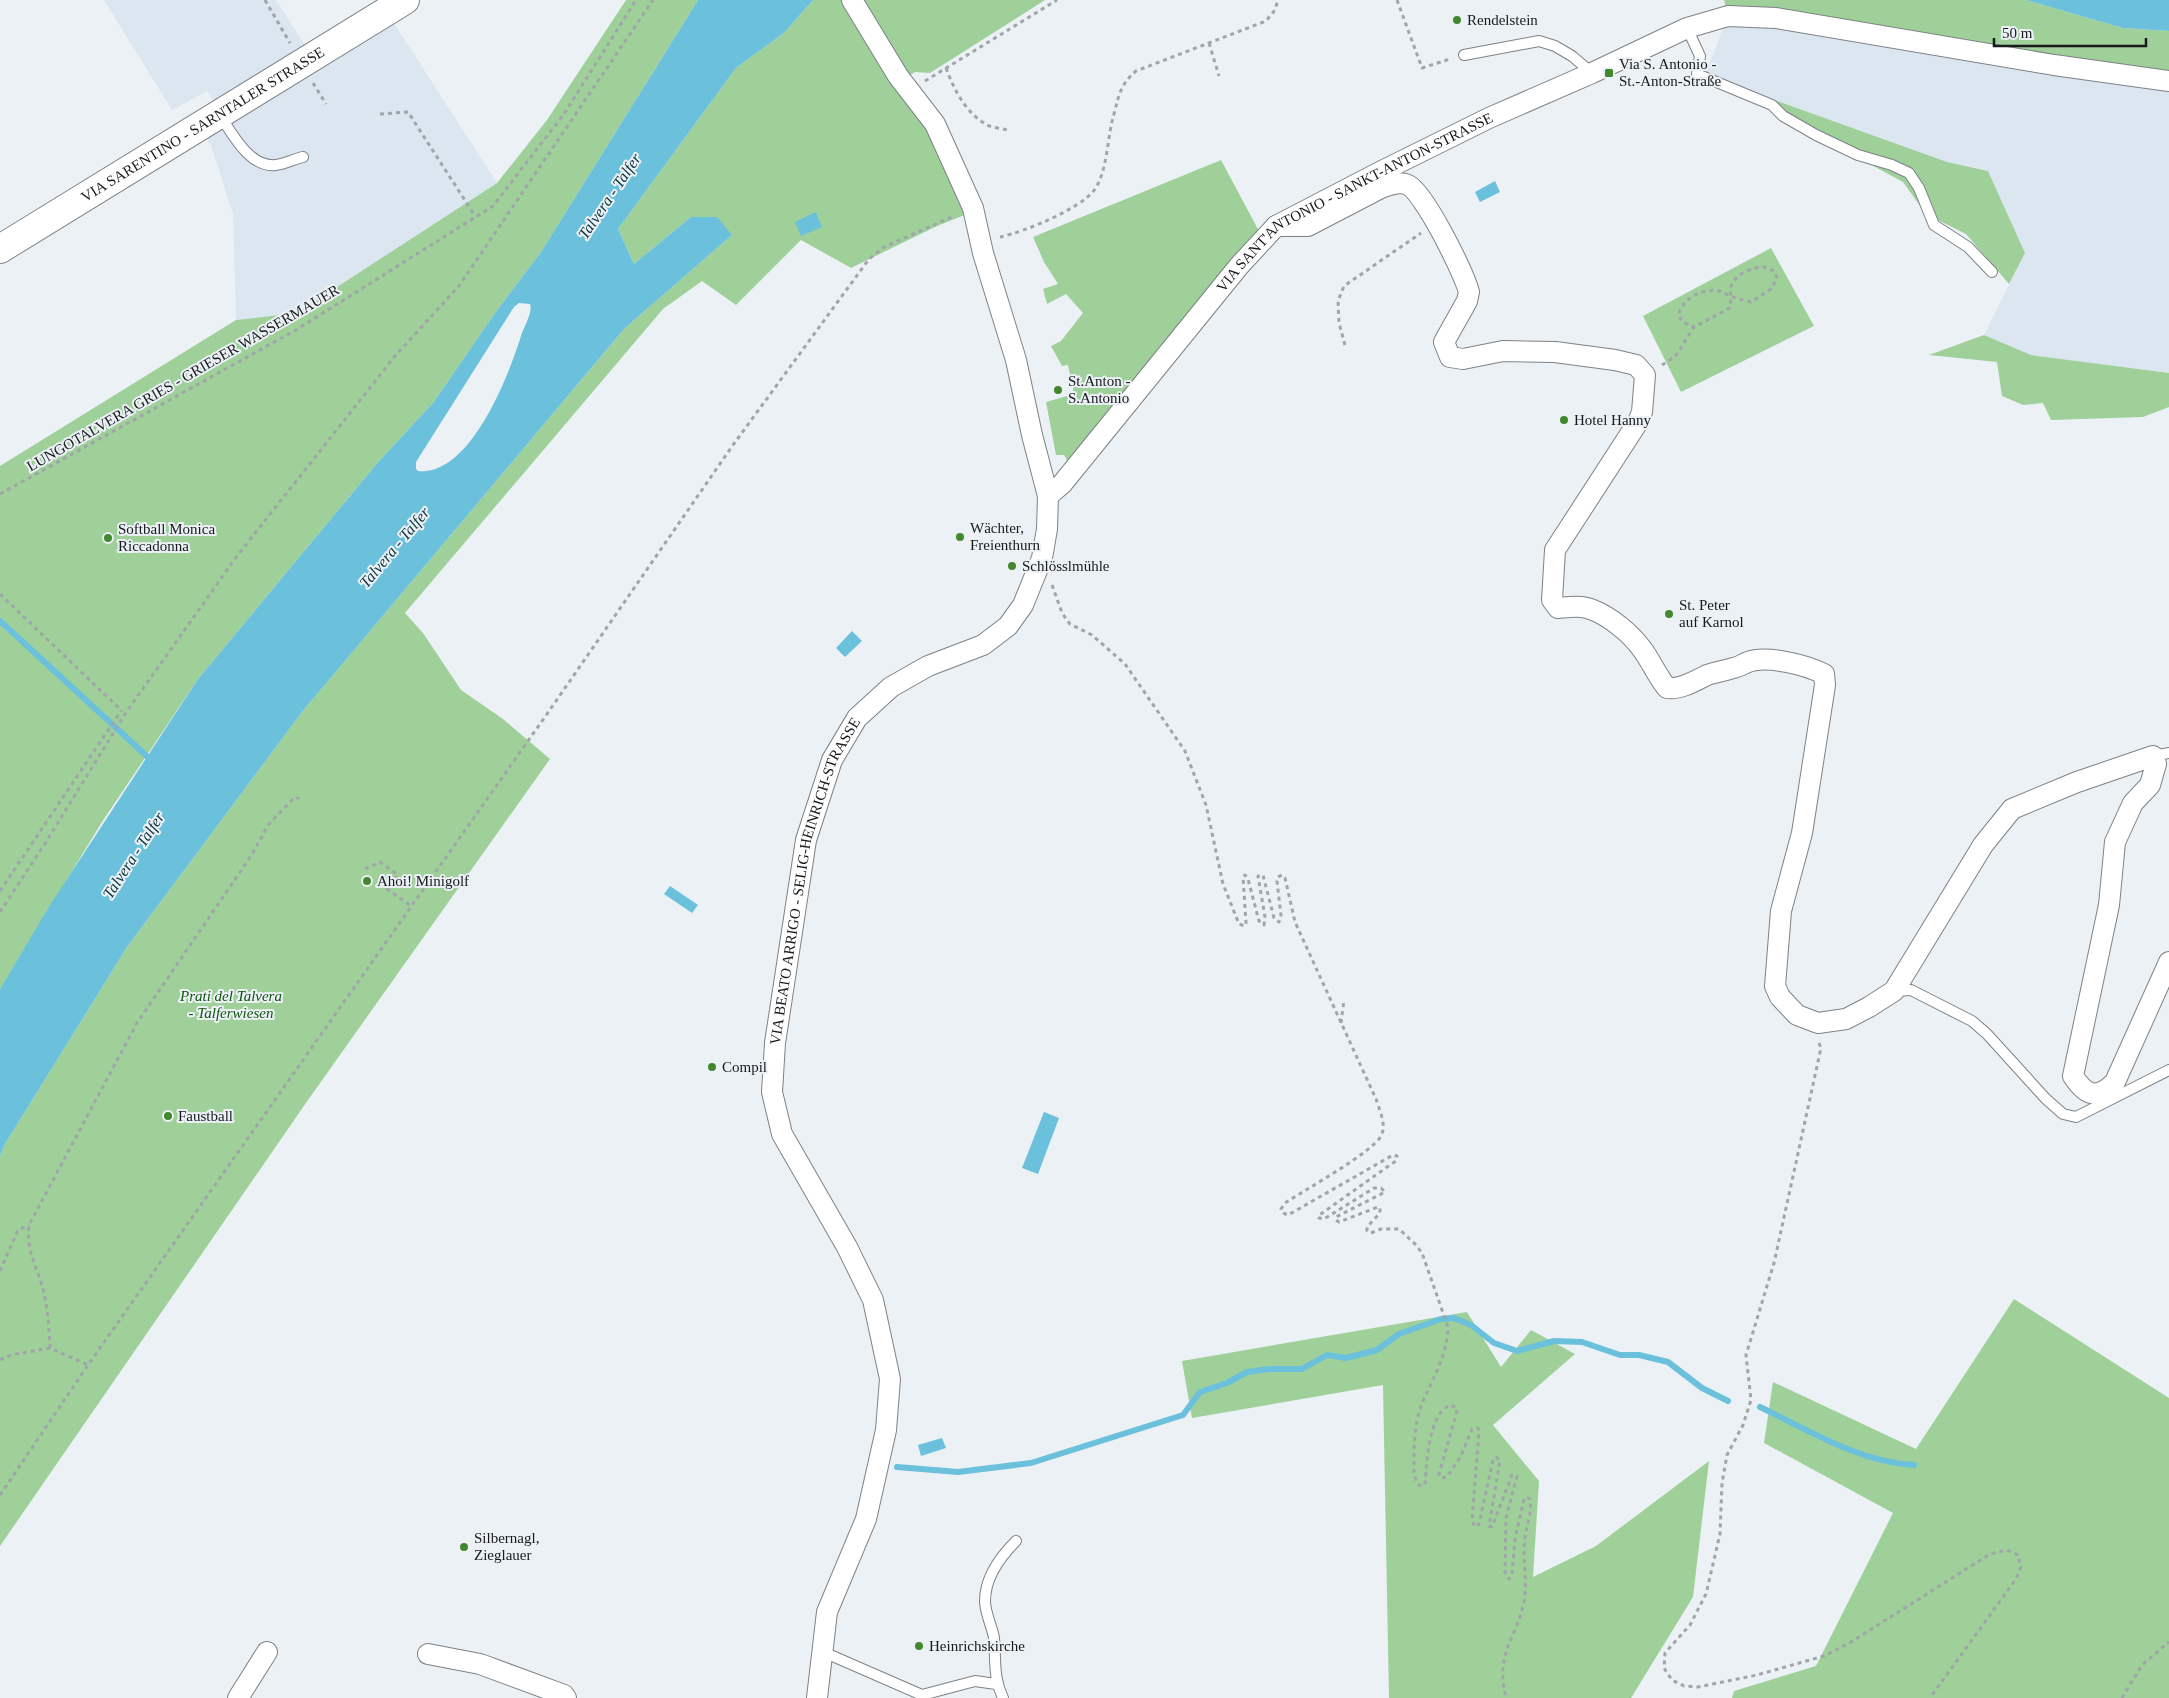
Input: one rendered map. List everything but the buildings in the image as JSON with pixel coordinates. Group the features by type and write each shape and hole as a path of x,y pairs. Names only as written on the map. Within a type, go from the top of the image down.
{"main road":[{"name":"VIA SARENTINO - SARNTALER STRASSE","path":"0,249 405,0"}],"street":[{"path":"852,0 904,83 935,124 973,208 980,241 1016,360 1032,435 1048,496"},
{"name":"VIA SANT'ANTONIO - SANKT-ANTON-STRASSE","path":"1048,496 1062,484 1239,266 1276,226 1489,118 1592,73 1687,28 1728,16 1776,18 2054,65 2169,82"},
{"path":"1276,226 1308,226 1366,195 1394,184 1408,184 1419,194 1436,223 1469,292 1467,301 1444,342 1450,357 1463,359 1503,351 1555,352 1615,360 1636,365 1645,375 1642,412 1638,422 1555,550 1552,600 1558,608 1576,606 1593,610 1610,620 1637,643 1667,688 1672,689 1684,686 1713,673 1737,668 1749,661 1792,662 1807,666 1824,674 1825,685 1802,833 1781,911 1775,986 1780,996 1798,1015 1818,1023 1846,1019 1894,991 1983,845 2012,808 2077,782 2161,754"},
{"name":"VIA BEATO ARRIGO - SELIG-HEINRICH-STRASSE","path":"817,1698 826,1612 866,1519 886,1430 890,1379 873,1300 847,1247 782,1134 772,1092 775,1043 806,840 832,760 857,718 892,687 928,666 983,645 1008,626 1022,605 1042,558 1047,529 1048,496"},
{"path":"2161,754 2150,785 2133,803 2115,842 2109,905 2073,1076 2082,1089 2092,1094 2109,1095 2169,962"},
{"path":"238,1698 267,1652"},
{"path":"428,1654 480,1664 564,1695 566,1698"}],"lane":[{"path":"1687,28 1700,56 1697,74 1772,105 1783,116 1849,151 1892,165 1909,174 1919,188 1934,225 1968,247 1992,272"},
{"path":"1464,55 1539,41 1555,46 1572,56 1592,73"},
{"path":"219,114 251,157 261,163 276,165 303,157"},
{"path":"1894,991 1911,990 1972,1021 1987,1034 2046,1099 2063,1114 2076,1117 2109,1095 2169,1070"},
{"path":"1003,1698 996,1684 994,1637 985,1601 991,1574 1003,1554 1016,1541"},
{"path":"821,1651 922,1695 975,1681 996,1684"}],"path":[{"path":"265,0 293,48"},
{"name":"LUNGOTALVERA GRIES - GRIESER WASSERMAUER","path":"0,494 296,330 493,206 564,114 636,0"},
{"path":"0,891 123,712 237,556 395,356 459,286 652,0"},
{"path":"904,83 946,68 1057,0"},
{"path":"980,241 1002,237 1028,228 1080,204 1095,188 1103,167 1110,128 1124,81 1136,71 1266,21 1275,10 1278,0"},
{"path":"1397,0 1422,68 1464,55"},
{"path":"1208,43 1219,76"},
{"path":"946,68 954,90 966,106 988,125 1006,130"},
{"path":"311,80 326,104"},
{"path":"380,114 408,112 475,216"},
{"path":"0,1495 88,1365 733,445 869,259 884,247 973,208"},
{"path":"1345,345 1339,324 1338,301 1344,286 1436,223"},
{"path":"1643,373 1667,364 1675,357 1694,327 1730,308 1730,296 1732,284 1743,274 1764,267 1774,271 1777,278 1771,289 1751,302 1730,296 1718,290 1698,293 1688,298 1681,306 1678,315 1683,322 1694,327"},
{"path":"1052,576 1052,586 1057,600 1070,624 1092,635 1125,664 1185,751 1206,805 1223,884 1240,925 1245,926 1246,923 1243,877 1245,875 1248,879 1259,921 1264,925 1265,917 1258,876 1263,875 1274,918 1279,922 1281,916 1277,881 1278,877 1282,875 1285,878 1294,922 1376,1098 1383,1125 1381,1136 1367,1151 1285,1203 1281,1209 1283,1213 1288,1215 1393,1155 1397,1156 1396,1161 1320,1213 1319,1218 1324,1219 1374,1188 1381,1188 1386,1192 1336,1217 1336,1220 1339,1222 1376,1206 1380,1208 1380,1213 1367,1227 1367,1231 1395,1228 1402,1232 1416,1245 1429,1269 1448,1327 1448,1338 1442,1362 1417,1419 1414,1446 1415,1479 1419,1485 1425,1484 1431,1435 1443,1410 1450,1405 1454,1406 1457,1411 1439,1474 1441,1478 1447,1477 1460,1456 1472,1429 1478,1428 1480,1431 1473,1525 1478,1526 1479,1524 1493,1460 1496,1457 1500,1460 1489,1526 1492,1527 1494,1524 1500,1503 1512,1475 1517,1476 1506,1518 1505,1573 1509,1579 1512,1575 1515,1539 1524,1499 1526,1497 1530,1499 1523,1552 1524,1602 1504,1653 1502,1667 1506,1698"},
{"path":"0,594 123,712"},
{"path":"0,912 118,726 123,712"},
{"path":"50,1348 50,1330 44,1293 28,1242 29,1225 137,1022 251,856 269,824 295,797 300,800"},
{"path":"365,869 380,862 398,875 387,889 411,906"},
{"path":"1341,1023 1344,1000"},
{"path":"1818,1023 1816,1033 1821,1048 1774,1263 1746,1355 1751,1400 1743,1425 1726,1454 1722,1484 1720,1534 1706,1594 1690,1625 1665,1653 1664,1668 1672,1680 1684,1686 1698,1687 1757,1676 1796,1665 1824,1656 1851,1642 1990,1554 2007,1550 2018,1555 2021,1567 2016,1579 1930,1698"},
{"path":"0,1271 18,1230 29,1225"},
{"path":"0,1360 11,1355 50,1348 88,1365"},
{"path":"2122,1698 2142,1664 2169,1642"}],"shaded area":[{"path":"104,0 276,0 305,45 379,0 497,183 297,313 236,320 233,214 211,146 196,116 215,104 207,91 172,110"},
{"path":"1728,16 2169,81 2169,373 2031,355 1984,335 2025,253 1988,171 1947,162 1705,75"}],"green space":[{"path":"626,0 698,0 541,252 495,313 433,403 379,461 198,679 102,822 0,989 0,466 236,320 297,313 497,183 547,120"},
{"name":"Prati del Talvera - Talferwiesen","path":"813,0 1045,0 930,73 915,72 896,84 930,135 967,214 937,226 851,268 801,240 736,305 702,281 663,309 405,613 423,633 461,690 503,719 550,759 308,1100 0,1546 0,1156 5,1144 127,947 302,712 624,329 732,235 691,217 634,264 618,229 736,68 784,33"},
{"path":"1724,0 2026,0 2123,28 2169,31 2169,81 1728,16"},
{"path":"1705,75 1947,162 1988,171 2025,253 2009,284 1966,234 1926,214 1903,182"},
{"path":"1221,160 1260,233 1068,462 1064,455 1056,455 1046,402 1074,394 1068,365 1062,366 1051,346 1061,341 1083,313 1066,294 1047,304 1043,289 1058,284 1044,262 1033,237"},
{"path":"1771,248 1814,326 1681,392 1643,316"},
{"path":"1984,335 2031,355 2169,373 2169,407 2143,417 2051,420 2043,403 2023,405 2002,396 1997,362 1929,355"},
{"path":"2014,1299 2169,1398 2169,1698 1732,1698 1734,1691 1816,1666 1893,1513 1764,1443 1773,1382 1916,1449"},
{"path":"1467,1312 1501,1367 1531,1330 1575,1354 1493,1425 1539,1481 1533,1577 1596,1546 1709,1461 1693,1597 1631,1698 1389,1698 1383,1385 1192,1418 1182,1361"}],"water":[{"name":"Talvera - Talfer","path":"698,0 813,0 784,33 736,68 618,229 634,264 691,217 717,217 732,235 624,329 302,712 127,947 5,1144 0,1156 0,989 50,905 198,679 379,461 433,403 495,313 541,252","holes":["519,303 530,304 529,315 497,397 470,441 454,458 437,469 418,471 416,469 416,462 514,307"]},
{"path":"2026,0 2169,0 2169,31 2123,28"},
{"path":"1495,181 1500,192 1480,202 1475,192"},
{"path":"816,212 822,227 801,236 795,222"},
{"path":"852,631 862,641 845,657 836,648"},
{"path":"670,886 698,905 692,913 664,894"},
{"path":"1044,1112 1059,1118 1038,1174 1022,1168"},
{"path":"942,1438 946,1448 921,1456 918,1445"}],"waterway":[{"path":"0,621 152,761"},
{"path":"897,1467 958,1472 1031,1463 1183,1415 1200,1392 1227,1383 1247,1372 1269,1369 1302,1369 1327,1355 1346,1358 1377,1350 1399,1334 1441,1319 1454,1318 1471,1325 1494,1343 1517,1351 1554,1341 1582,1342 1620,1355 1639,1355 1668,1362 1702,1388 1728,1401"},
{"path":"1760,1407 1834,1444 1873,1458 1914,1465"}],"place":[{"name":"Rendelstein","path":"1457,20"},
{"name":"Via S. Antonio - St.-Anton-Straße","path":"1609,73"},
{"name":"St.Anton - S.Antonio","path":"1058,390"},
{"name":"Hotel Hanny","path":"1564,420"},
{"name":"Wächter, Freienthurn","path":"960,537"},
{"name":"Softball Monica Riccadonna","path":"108,538"},
{"name":"Schlösslmühle","path":"1012,566"},
{"name":"St. Peter auf Karnol","path":"1669,614"},
{"name":"Ahoi! Minigolf","path":"367,881"},
{"name":"Compil","path":"712,1067"},
{"name":"Faustball","path":"168,1116"},
{"name":"Silbernagl, Zieglauer","path":"464,1547"},
{"name":"Heinrichskirche","path":"919,1646"}]}
